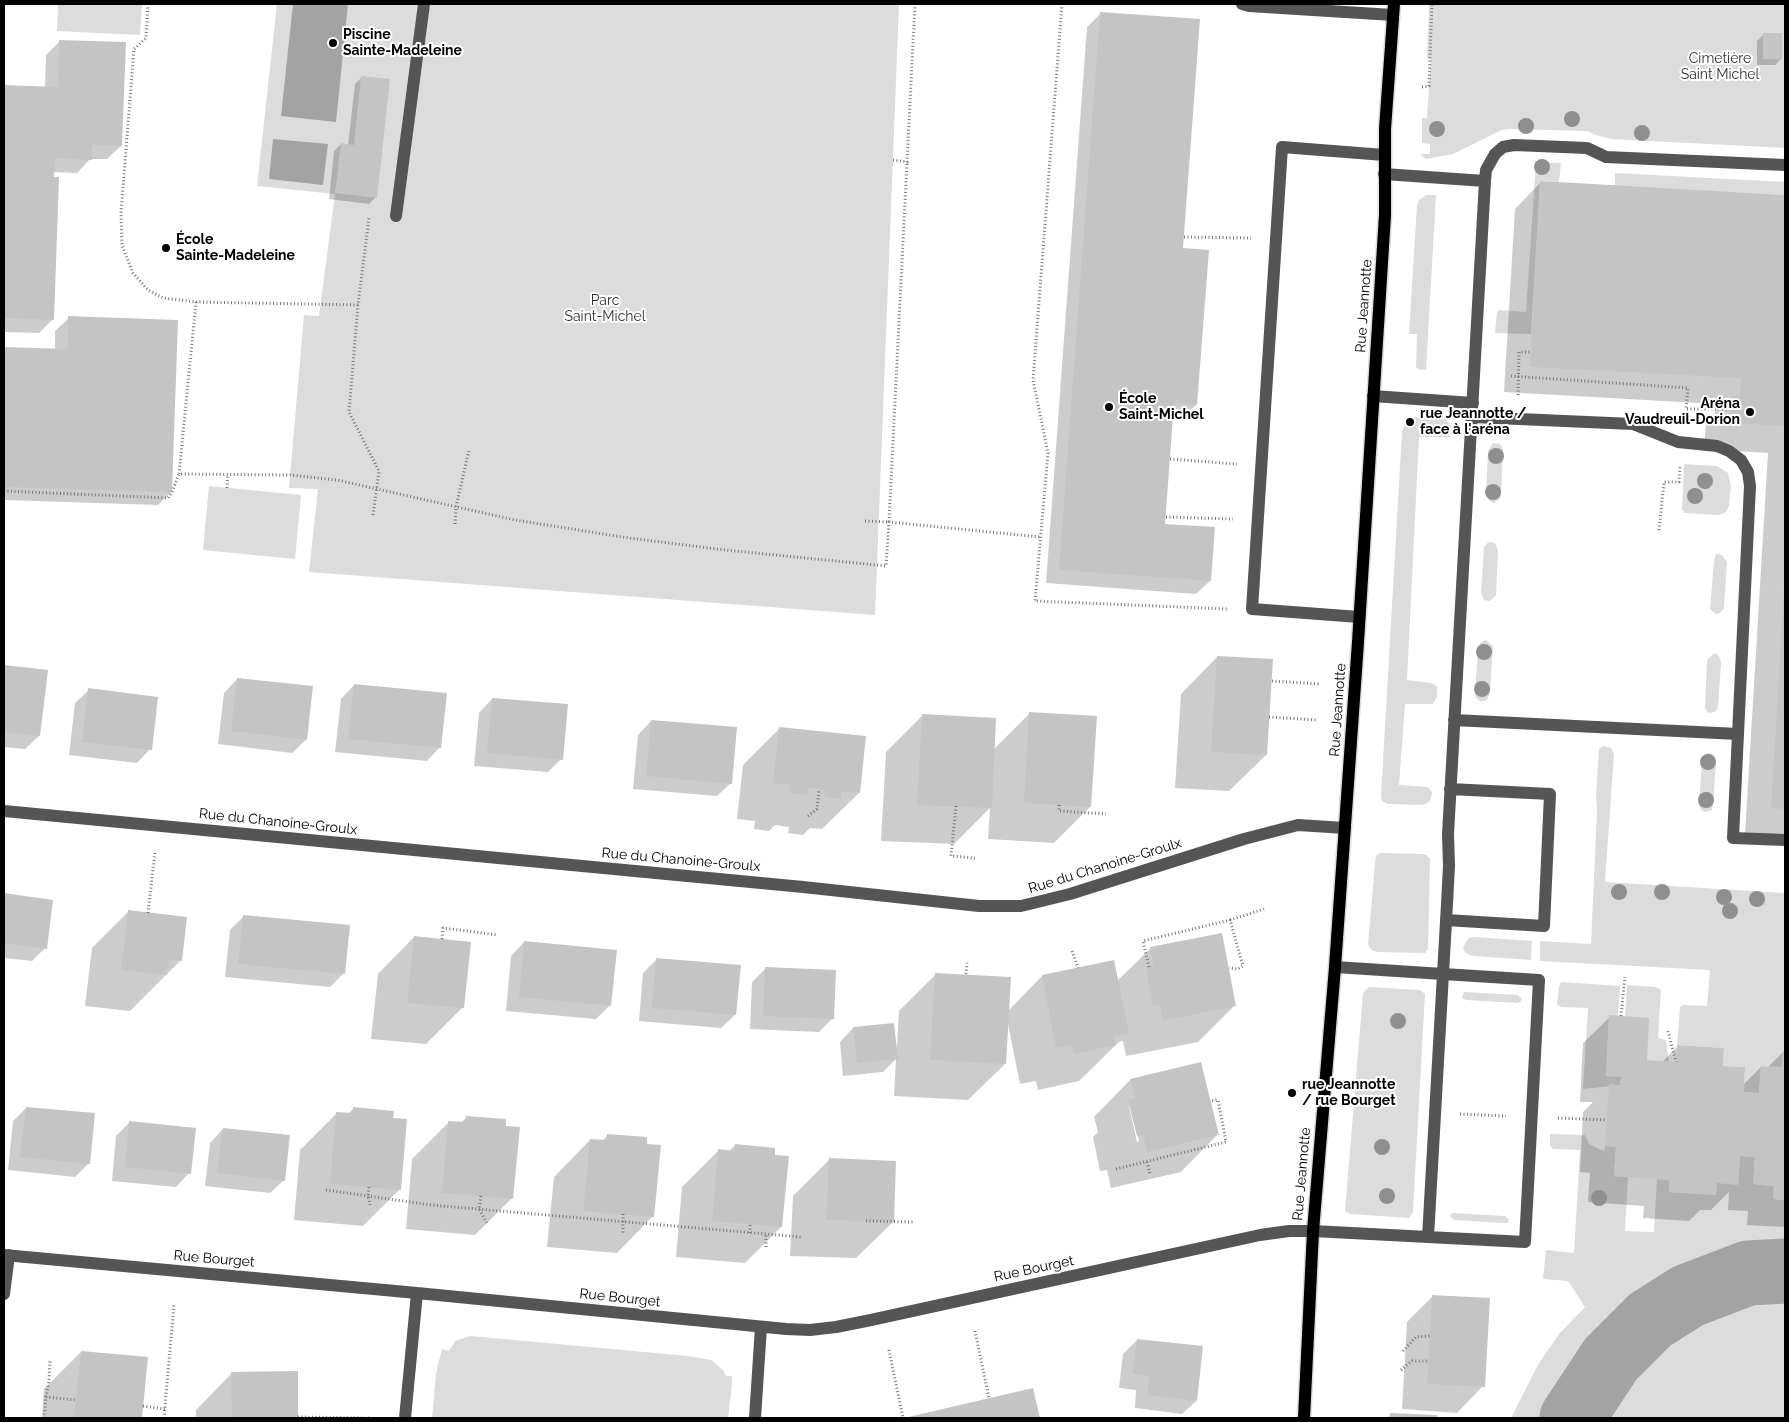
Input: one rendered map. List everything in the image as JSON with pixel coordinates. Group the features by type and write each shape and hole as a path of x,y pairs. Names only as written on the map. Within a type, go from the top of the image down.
{"main road":[{"name":"Rue Jeannotte","path":"1304,1418 1313,1231 1335,967 1360,617 1385,215 1385,129 1393,9"}],"street":[{"path":"396,216 424,4"},
{"path":"1242,4 1249,6 1393,9"},
{"path":"1428,1238 1449,866 1450,789 1474,403 1486,170 1495,154 1503,147 1514,145 1587,148 1606,157 1785,165"},
{"path":"1360,617 1252,609 1282,147 1384,155"},
{"path":"1384,174 1485,181"},
{"path":"1373,396 1474,403"},
{"path":"1472,417 1632,424 1651,430 1669,440 1717,446 1729,451 1741,460 1748,472 1750,486 1733,838 1785,840"},
{"path":"1454,720 1738,734"},
{"path":"1446,920 1544,926 1550,794 1450,789"},
{"name":"Rue du Chanoine-Groulx","path":"4,810 803,887 979,906 1021,906 1070,894 1244,839 1298,826 1345,828"},
{"path":"1335,967 1539,980 1532,1117"},
{"name":"Rue Bourget","path":"4,1294 6,1255 417,1292 786,1330 836,1327 1260,1235 1290,1231 1525,1242 1532,1117"},
{"path":"405,1418 417,1292"},
{"path":"755,1418 761,1327"}],"path":[{"path":"148,4 146,38 134,49 121,213 122,246 133,273 148,290 163,298 196,302 358,305"},
{"path":"179,474 290,475 336,480 515,520 629,538 725,550 886,566 890,522 915,4"},
{"path":"1062,4 1033,380 1048,453 1035,601 1232,609"},
{"path":"1422,87 1429,86 1432,4"},
{"path":"140,35 146,38"},
{"path":"893,160 907,162"},
{"path":"369,214 358,305 349,412 379,471 372,515"},
{"path":"1184,237 1236,238"},
{"path":"4,491 168,498 179,474 196,302"},
{"path":"1518,395 1519,352 1530,352"},
{"path":"1511,376 1688,388 1686,409 1731,409"},
{"path":"455,524 456,507 469,450"},
{"path":"1170,459 1224,463"},
{"path":"1659,530 1664,482 1679,482 1681,464"},
{"path":"226,488 228,474"},
{"path":"1166,517 1221,518"},
{"path":"865,521 1040,537"},
{"path":"1272,681 1320,684"},
{"path":"1269,717 1317,720"},
{"path":"808,816 817,809 819,790"},
{"path":"1059,805 1059,810 1106,814"},
{"path":"956,806 951,856 975,858"},
{"path":"148,913 155,849"},
{"path":"1149,967 1143,940 1230,920 1264,909"},
{"path":"1229,968 1238,969 1243,966 1230,920"},
{"path":"442,939 443,928 498,935"},
{"path":"1072,951 1078,968"},
{"path":"966,974 967,963"},
{"path":"1621,1016 1625,978"},
{"path":"1668,1031 1676,1062"},
{"path":"1116,1169 1226,1142 1218,1100 1210,1101"},
{"path":"1435,1113 1607,1120"},
{"path":"1147,1162 1150,1174"},
{"path":"369,1187 370,1205"},
{"path":"326,1190 479,1209 801,1237"},
{"path":"481,1196 479,1209 488,1225"},
{"path":"623,1214 623,1234"},
{"path":"866,1221 913,1222"},
{"path":"750,1224 750,1233"},
{"path":"766,1234 766,1247"},
{"path":"164,1418 174,1304"},
{"path":"975,1330 989,1398"},
{"path":"1403,1351 1416,1337 1430,1336"},
{"path":"889,1350 903,1418"},
{"path":"44,1418 50,1361"},
{"path":"1400,1370 1412,1361 1429,1362"},
{"path":"46,1397 76,1400"},
{"path":"143,1406 165,1409"},
{"path":"298,1416 370,1418"}],"green space":[{"path":"58,4 142,4 140,35 57,31"},
{"name":"Parc Saint-Michel","path":"277,4 899,4 875,615 309,572 318,489 289,488 304,315 319,316 335,194 257,186"},
{"name":"Cimetière Saint Michel","path":"1429,4 1785,4 1785,148 1611,139 1587,131 1509,129 1502,130 1453,154 1426,159 1420,154 1430,154 1430,144 1422,143 1422,118 1427,118 1431,59 1427,58"},
{"path":"1536,162 1561,163 1559,182 1540,181 1531,334 1495,333 1497,312 1499,310 1526,312"},
{"path":"1615,173 1785,182 1785,195 1615,186"},
{"path":"1426,195 1436,195 1426,370 1416,367 1417,334 1409,334 1417,205 1419,200"},
{"path":"1414,417 1445,419 1452,430 1450,437 1419,437 1407,680 1431,683 1437,686 1437,697 1433,704 1405,704 1399,785 1428,787 1432,792 1431,798 1429,802 1423,805 1388,804 1382,801 1381,796 1402,431 1407,420"},
{"path":"1493,443 1500,444 1503,449 1501,496 1499,500 1493,503 1486,494 1488,451"},
{"path":"1684,464 1717,466 1728,473 1731,486 1729,506 1725,513 1718,515 1685,513 1682,510"},
{"path":"209,486 301,495 295,559 203,550"},
{"path":"1489,542 1495,543 1498,550 1496,595 1490,601 1484,600 1481,592 1484,546"},
{"path":"1716,554 1722,555 1727,562 1724,608 1720,613 1716,614 1710,609"},
{"path":"1486,640 1493,646 1490,693 1487,700 1481,702 1476,698 1475,693 1478,651 1480,643"},
{"path":"1713,654 1719,656 1721,663 1718,707 1716,711 1711,713 1707,712 1705,708 1707,660"},
{"path":"1603,746 1611,748 1614,754 1605,882 1785,893 1785,1051 1783,1051 1782,1067 1761,1066 1759,1093 1744,1092 1745,1067 1723,1066 1724,1048 1677,1045 1680,1007 1683,1005 1707,1006 1710,970 1540,961 1540,941 1591,944 1597,811 1596,795 1599,749"},
{"path":"1707,753 1715,757 1716,763 1712,810 1706,812 1702,811 1699,806 1702,760"},
{"path":"1380,853 1422,854 1430,859 1428,949 1425,953 1377,952 1368,945 1375,863 1376,856"},
{"path":"1469,938 1532,941 1531,960 1469,955 1463,948"},
{"path":"1561,982 1620,986 1618,1016 1609,1016 1606,1075 1621,1077 1620,1085 1583,1089 1588,1008 1559,1006 1557,1004"},
{"path":"1627,985 1656,987 1661,990 1658,1038 1666,1040 1669,1062 1647,1060 1625,1017"},
{"path":"1369,987 1420,990 1425,994 1413,1212 1409,1218 1350,1214 1345,1211 1363,993"},
{"path":"1464,992 1518,995 1522,999 1517,1003 1466,1000 1462,998"},
{"path":"1550,1134 1585,1135 1589,1144 1604,1151 1605,1146 1616,1147 1614,1176 1628,1177 1625,1231 1654,1232 1657,1179 1669,1180 1669,1192 1716,1195 1717,1183 1738,1184 1740,1156 1755,1157 1753,1184 1774,1186 1773,1199 1785,1200 1785,1418 1511,1418 1539,1363 1560,1333 1585,1307 1568,1281 1543,1279 1546,1250 1574,1253 1580,1150 1553,1149 1550,1146"},
{"path":"1452,1213 1505,1216 1509,1219 1508,1223 1454,1220 1450,1216"},
{"path":"470,1336 688,1356 711,1360 723,1370 726,1376 732,1376 728,1418 432,1418 436,1373 442,1349 449,1351 455,1341"}],"shaded area":[{"path":"293,4 348,4 336,122 281,116"},
{"path":"273,139 328,144 323,185 269,179"}],"building":[{"path":"1100,12 1200,19 1183,248 1209,250 1197,405 1174,403 1165,524 1215,527 1211,581 1059,570"},
{"path":"1763,33 1782,33 1782,59 1763,59"},
{"path":"59,40 126,42 122,146 92,145 92,160 55,158 54,177 59,177 54,320 4,318 4,85 58,87"},
{"path":"361,76 390,79 377,198 335,193 341,143 354,145"},
{"path":"1540,181 1785,195 1785,426 1730,423 1732,396 1740,396 1741,378 1530,367"},
{"path":"68,316 178,320 172,492 4,487 4,347 68,349"},
{"path":"1785,589 1785,809 1771,808"},
{"path":"1217,656 1273,659 1267,755 1211,752"},
{"path":"4,665 48,670 40,736 4,732"},
{"path":"237,678 313,686 307,740 231,731"},
{"path":"354,684 447,693 441,748 348,739"},
{"path":"88,688 158,697 152,750 82,742"},
{"path":"492,698 568,704 563,760 487,753"},
{"path":"1029,712 1097,716 1091,807 1024,803"},
{"path":"922,714 996,718 992,808 917,805"},
{"path":"651,720 737,727 732,784 646,776"},
{"path":"779,727 866,736 860,793 842,792 841,799 824,797 825,790 808,788 807,795 789,793 791,785 773,783"},
{"path":"4,893 53,900 47,949 4,943"},
{"path":"128,910 187,917 182,961 169,959 167,975 121,970"},
{"path":"243,915 350,925 345,974 238,964"},
{"path":"1222,933 1236,1006 1163,1021 1160,1005 1153,1006 1146,967 1153,966 1150,947"},
{"path":"414,936 471,942 464,1008 407,1003"},
{"path":"524,941 617,950 611,1006 519,997"},
{"path":"656,958 741,965 736,1015 652,1008"},
{"path":"1114,960 1129,1033 1114,1036 1116,1045 1074,1054 1072,1045 1056,1048 1042,975"},
{"path":"765,967 836,970 834,1019 763,1016"},
{"path":"935,973 1011,977 1006,1064 930,1060"},
{"path":"1609,1015 1649,1018 1647,1060 1676,1062 1677,1045 1724,1048 1723,1066 1745,1067 1744,1092 1759,1093 1761,1066 1782,1067 1783,1051 1785,1051 1785,1200 1773,1199 1774,1186 1753,1184 1755,1157 1740,1156 1738,1185 1717,1183 1716,1195 1669,1192 1669,1180 1614,1176 1616,1147 1605,1146 1609,1084 1620,1085 1621,1077 1606,1076"},
{"path":"894,1023 898,1059 857,1063 853,1027"},
{"path":"1201,1062 1219,1135 1147,1152 1143,1134 1137,1136 1128,1100 1135,1098 1130,1079"},
{"path":"26,1107 95,1113 90,1164 20,1157"},
{"path":"353,1107 394,1111 393,1118 407,1119 401,1190 330,1184 336,1112 353,1113"},
{"path":"466,1116 506,1119 506,1126 520,1127 513,1199 442,1193 448,1121 465,1122"},
{"path":"129,1121 196,1128 191,1174 125,1167"},
{"path":"223,1128 290,1135 285,1181 217,1173"},
{"path":"607,1134 647,1137 647,1144 661,1145 654,1217 583,1211 590,1139 606,1140"},
{"path":"735,1144 775,1148 775,1155 789,1156 782,1227 712,1221 718,1149 734,1151"},
{"path":"829,1158 896,1161 894,1222 826,1220"},
{"path":"1432,1295 1490,1298 1485,1387 1427,1384"},
{"path":"1137,1339 1203,1346 1197,1401 1148,1395 1149,1376 1132,1374"},
{"path":"81,1351 148,1357 142,1418 74,1418"},
{"path":"298,1371 298,1418 232,1418 231,1372"},
{"path":"1033,1388 1040,1418 904,1418"},
{"path":"1390,1413 1437,1415 1437,1418 1390,1418"}],"waterway":[{"path":"1572,1418 1611,1359 1650,1320 1688,1296 1748,1273 1785,1271"}],"place":[{"name":"Piscine Sainte-Madeleine","path":"333,43"},
{"name":"École Sainte-Madeleine","path":"166,248"},
{"name":"École Saint-Michel","path":"1109,407"},
{"name":"Aréna Vaudreuil-Dorion","path":"1750,412"},
{"name":"rue Jeannotte / face à l'aréna","path":"1410,422"},
{"name":"rue Jeannotte / rue Bourget","path":"1292,1093"}]}
